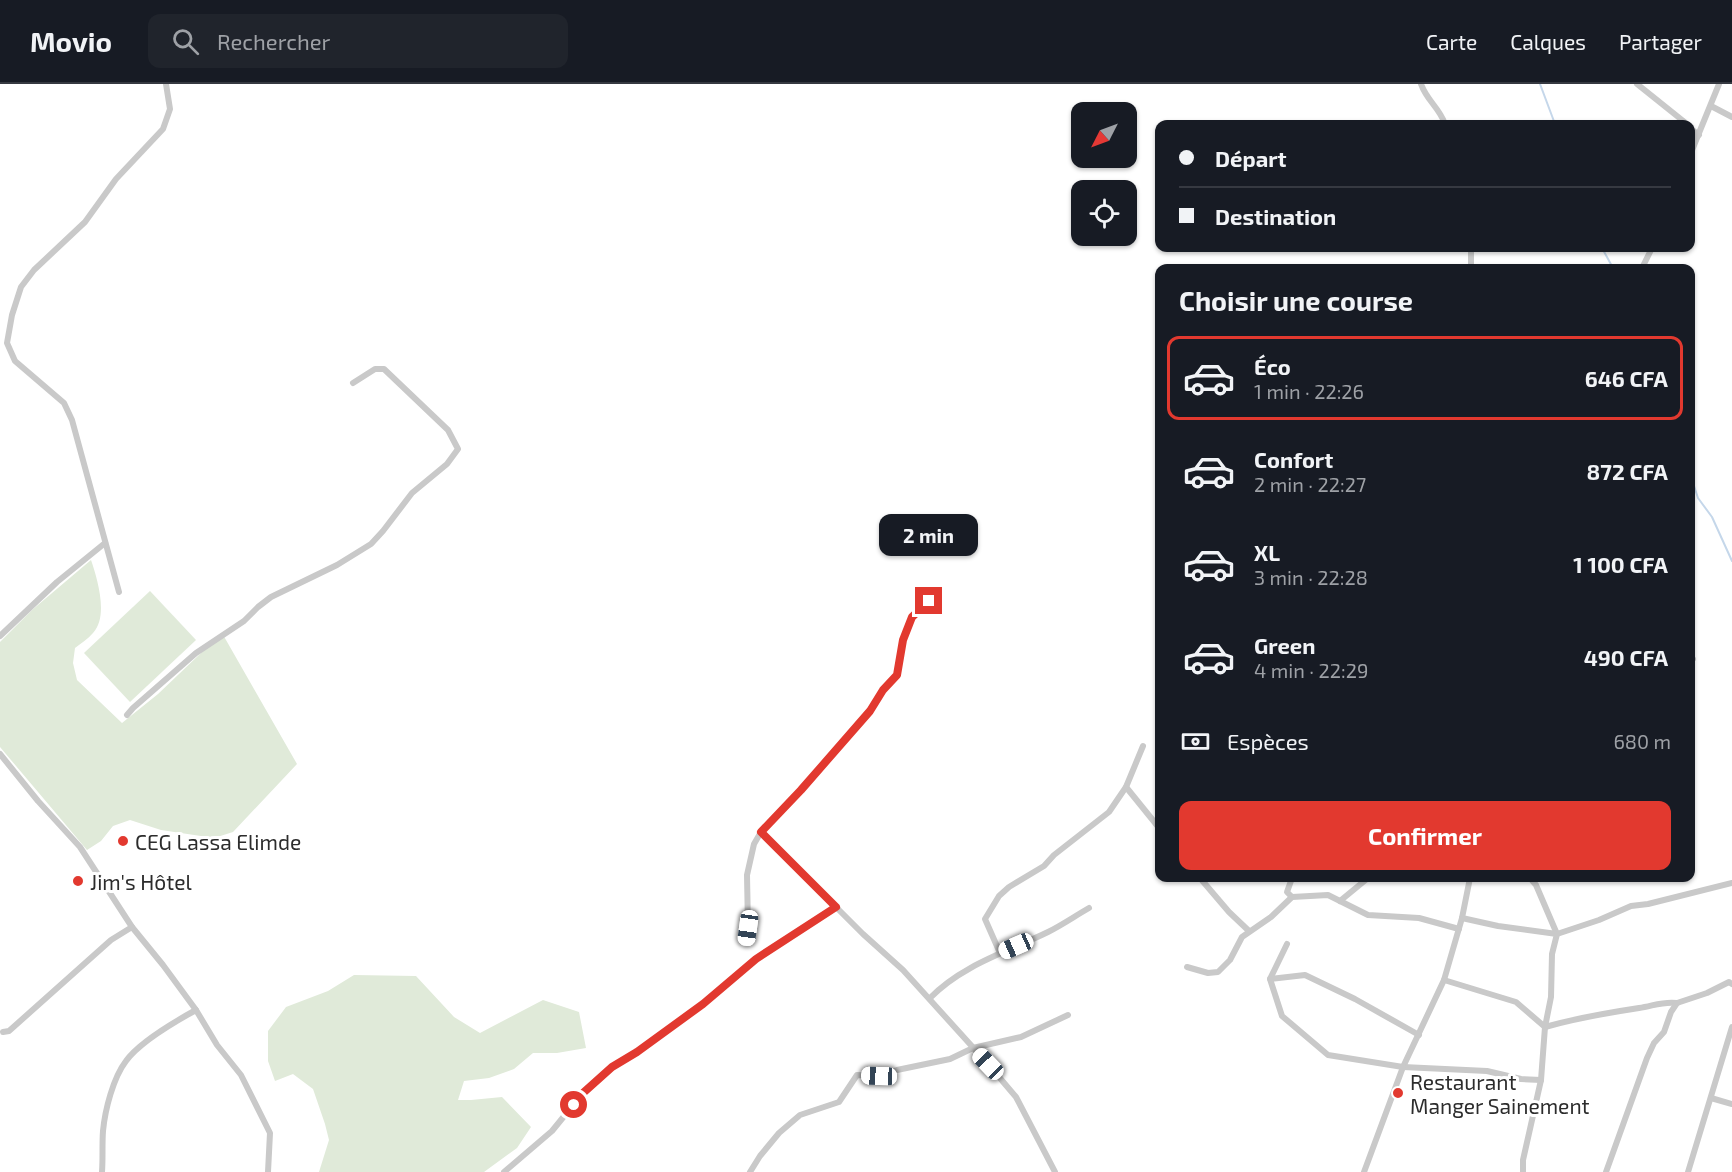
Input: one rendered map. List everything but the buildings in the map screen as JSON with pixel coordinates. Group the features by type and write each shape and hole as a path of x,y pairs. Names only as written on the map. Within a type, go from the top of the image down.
{"street":[{"path":"119,592 78,442 64,403 15,361 7,343 21,287 34,270 85,222 116,179 163,129 170,109 166,84"},
{"path":"1421,84 1426,98 1442,114 1444,120"},
{"path":"1637,84 1682,120"},
{"path":"1695,144 1719,84"},
{"path":"1711,106 1732,117"},
{"path":"1695,131 1699,135"},
{"path":"127,715 196,653 244,621 271,597 337,565 371,544 412,493 447,464 458,449 448,430 384,369 375,369 353,383"},
{"path":"0,636 57,582 105,543"},
{"path":"746,943 747,875 754,844 761,832 870,711 883,690 897,675 903,640 912,617 942,589"},
{"path":"1000,953 985,920 999,896 1018,881 1044,866 1071,841 1109,813 1126,787 1143,746"},
{"path":"0,754 38,801 80,847 132,927 196,1010 217,1045 241,1075 270,1133 268,1172"},
{"path":"1126,787 1155,823"},
{"path":"761,832 930,998 1016,1097 1055,1172"},
{"path":"1203,882 1249,931"},
{"path":"1291,882 1287,892 1292,897"},
{"path":"1340,901 1363,882"},
{"path":"1364,1172 1403,1067 1444,980 1462,918 1469,882"},
{"path":"1523,1172 1525,1151 1541,1080 1545,1027 1551,997 1552,954 1557,934 1533,882"},
{"path":"1462,918 1498,926 1557,934 1631,906 1648,904 1732,883"},
{"path":"1187,967 1208,973 1218,972 1224,967 1242,937 1271,917 1292,897 1328,895 1368,915 1419,918 1459,929"},
{"path":"504,1172 552,1131 583,1093 612,1067 637,1052 703,1004 756,959 836,907"},
{"path":"930,998 954,979 1000,953 1048,932 1089,908"},
{"path":"3,1032 9,1031 111,940 132,927"},
{"path":"1287,944 1270,979 1282,1016 1328,1055 1403,1067 1487,1071 1521,1079 1541,1080"},
{"path":"1270,979 1305,975 1355,999 1419,1035"},
{"path":"1444,980 1516,1002 1545,1027"},
{"path":"1545,1027 1584,1016 1666,1001 1677,1003 1707,993 1729,982 1732,984"},
{"path":"1606,1172 1647,1058 1654,1043 1664,1032 1677,1003"},
{"path":"102,1172 104,1128 112,1087 120,1069 127,1059 142,1046 196,1010"},
{"path":"750,1172 779,1132 800,1115 838,1102 857,1075 879,1076 950,1059 973,1048 1021,1037 1068,1015"},
{"path":"1688,1172 1732,1027"},
{"path":"1711,1098 1732,1104"}],"green space":[{"path":"91,560 100,597 100,617 93,633 75,648 73,663 77,680 122,723 158,694 222,633 297,764 233,832 214,838 161,830 130,820 113,826 101,841 87,850 0,747 0,642 32,610"},
{"path":"150,591 196,640 130,702 84,653"},
{"path":"354,975 416,976 454,1017 480,1033 543,1000 579,1012 586,1048 557,1053 533,1053 514,1069 489,1078 464,1081 458,1100 502,1097 531,1127 517,1148 484,1172 319,1172 329,1140 313,1089 293,1074 275,1081 268,1061 268,1031 286,1007 328,991"}],"waterway":[{"path":"1540,84 1554,120"},
{"path":"1604,252 1611,264"},
{"path":"1695,489 1698,498 1712,517 1732,561"}],"place":[{"name":"CEG Lassa Elimde","path":"123,841"},
{"name":"Jim's Hôtel","path":"78,881"},
{"name":"Restaurant Manger Sainement","path":"1398,1093"}],"route":[{"path":"574,1105 583,1093 612,1067 637,1052 703,1004 756,959 836,907 761,832 870,711 883,690 897,675 903,640 912,617 929,601"}]}
